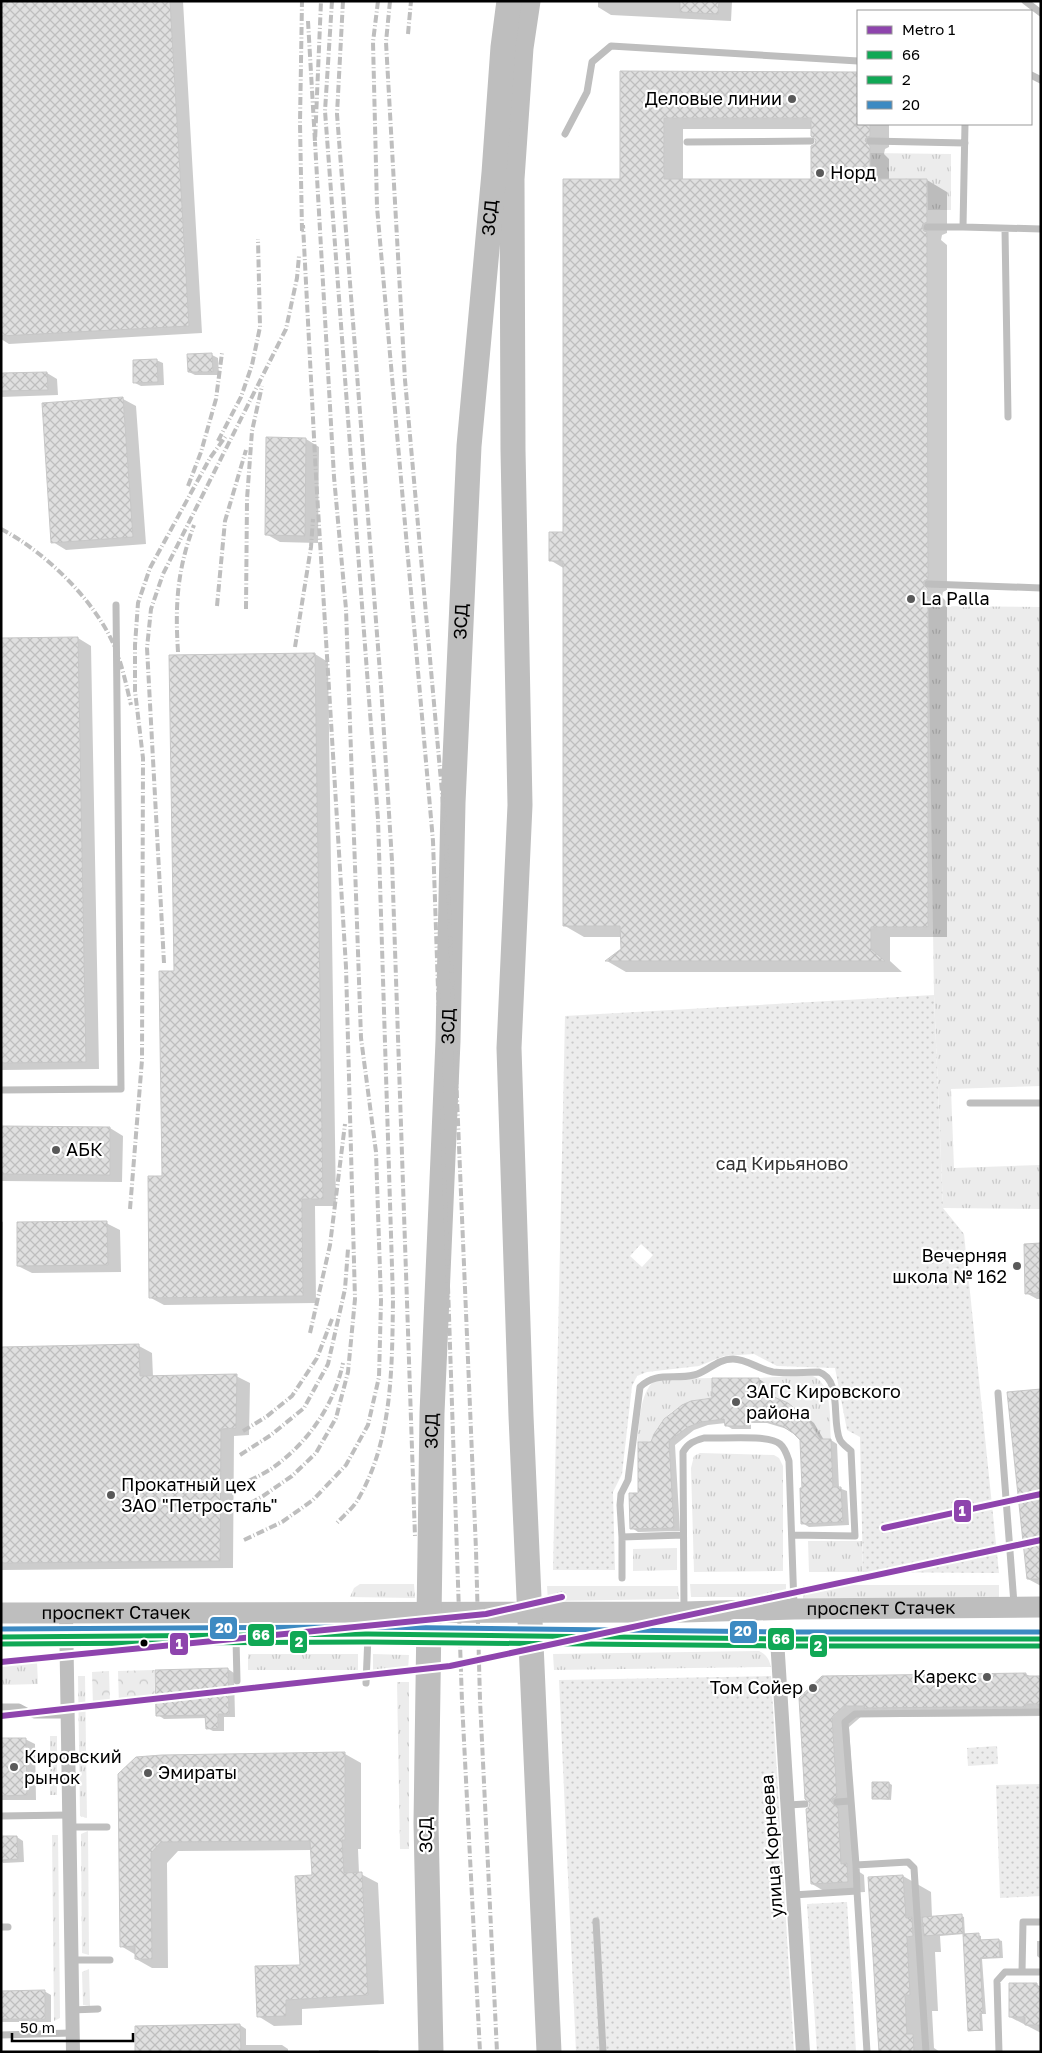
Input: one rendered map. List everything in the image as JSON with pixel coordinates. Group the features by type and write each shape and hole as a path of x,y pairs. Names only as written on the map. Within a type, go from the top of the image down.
{"highway":[{"name":"ЗСД","path":"432,2052 426,1824 431,1442 448,1041 452,804 469,446 494,173 503,46 509,1"},
{"name":"ЗСД","path":"528,1 521,48 512,179 513,450 520,805 509,1048 522,1426 549,2052"}],"main road":[{"name":"проспект Стачек","path":"1,1613 684,1612 1041,1607"},
{"name":"проспект Стачек","path":"1,1637 66,1638 368,1634 1041,1639"}],"street":[{"path":"66,1612 72,2052"},
{"name":"улица Корнеева","path":"777,1638 803,2052"}],"lane":[{"path":"1026,1 1041,13"},
{"path":"565,134 587,92 592,62 611,46 857,62"},
{"path":"963,227 965,125"},
{"path":"687,142 811,141"},
{"path":"870,141 965,143"},
{"path":"927,227 1041,229"},
{"path":"1005,229 1008,417"},
{"path":"928,584 1041,588"},
{"path":"1,1090 121,1089 116,606"},
{"path":"970,1103 1041,1103"},
{"path":"622,1578 621,1494 628,1480 640,1388 650,1379 657,1377 695,1375 718,1362 732,1359 748,1362 753,1366 774,1372 819,1372 826,1374 833,1388 840,1440 851,1452 855,1536 792,1535"},
{"path":"998,1394 1014,1607"},
{"path":"684,1612 682,1535 683,1452 694,1441 704,1438 768,1439 779,1442 785,1450 789,1461 794,1609"},
{"path":"622,1537 682,1535"},
{"path":"366,1683 368,1634"},
{"path":"236,1636 237,1681"},
{"path":"1,1707 19,1707 34,1715 67,1715"},
{"path":"868,2052 845,1722 855,1714 1041,1712"},
{"path":"837,1802 850,1801"},
{"path":"788,1805 805,1804"},
{"path":"1,1816 69,1821 107,1827"},
{"path":"856,1865 908,1862 914,1868 926,2052"},
{"path":"793,1895 857,1891"},
{"path":"596,1921 603,2052"},
{"path":"1022,1972 1023,1922 1041,1922"},
{"path":"71,1960 110,1960"},
{"path":"999,2052 997,1981 1005,1972 1041,1972"},
{"path":"71,2010 98,2009"},
{"path":"1,2035 71,2033"}],"green space":[{"path":"870,153 951,154 951,210 928,210 927,179 870,179"},
{"path":"928,606 1041,607 1041,1086 951,1089 954,1168 1041,1165 1041,1209 943,1208 934,995"},
{"name":"сад Кирьяново","path":"934,995 943,1208 964,1234 999,1573 863,1572 860,1437 847,1430 835,1368 777,1366 754,1354 724,1356 699,1366 647,1372 637,1376 632,1386 622,1474 613,1492 615,1570 553,1570 565,1016","holes":["641,1244 653,1255 642,1267 630,1256"]},
{"path":"809,1375 817,1378 823,1384 826,1392 829,1401 831,1439 820,1439 809,1421 796,1408 780,1400 760,1395 759,1378"},
{"path":"712,1378 712,1398 692,1401 683,1405 667,1416 655,1432 651,1442 637,1442 641,1408 651,1384 657,1379"},
{"path":"700,1453 774,1455 779,1458 783,1466 783,1571 694,1572 691,1468 694,1456"},
{"path":"808,1541 862,1541 863,1572 809,1572"},
{"path":"677,1548 677,1570 633,1571 633,1549"},
{"path":"360,1584 414,1584 415,1598 350,1597 354,1588"},
{"path":"690,1584 786,1584 786,1597 691,1597"},
{"path":"803,1585 999,1585 999,1599 803,1599"},
{"path":"547,1586 678,1586 679,1599 548,1601"},
{"path":"759,1651 767,1658 771,1667 554,1670 553,1654"},
{"path":"248,1654 358,1654 358,1670 248,1670"},
{"path":"373,1654 409,1655 408,1670 373,1670"},
{"path":"1,1662 37,1662 38,1684 1,1685"},
{"path":"154,1670 155,1704 119,1705 118,1671"},
{"path":"109,1671 110,1705 93,1706 92,1672"},
{"path":"78,1676 85,1676 87,1818 80,1816"},
{"path":"771,1676 794,2052 576,2052 559,1680"},
{"path":"397,1682 409,1682 409,1849 400,1849"},
{"path":"50,1736 57,1736 57,1795 50,1795"},
{"path":"997,1746 998,1764 968,1766 967,1748"},
{"path":"1041,1784 1041,1896 1000,1898 996,1785"},
{"path":"88,1831 89,1955 82,1953 81,1834"},
{"path":"52,1835 58,1835 60,2018 54,2021"},
{"path":"847,1902 856,2051 817,2052 807,1904"},
{"path":"89,1969 90,2006 83,2005 82,1972"}],"building":[{"path":"1,1 170,1 189,326 1,336"},
{"path":"680,1 719,1 718,14 680,12"},
{"path":"620,71 857,72 857,125 870,125 870,136 865,141 870,146 870,179 927,179 927,222 922,227 927,232 928,579 923,584 928,589 928,927 871,927 871,949 885,961 605,961 621,949 620,926 563,926 563,561 549,561 549,532 563,532 563,179 620,179","holes":["664,118 811,118 811,136 816,140 815,144 811,146 811,179 664,179"]},
{"path":"212,353 213,372 188,372 187,354"},
{"path":"157,359 158,382 133,383 133,360"},
{"path":"47,372 48,390 1,391 1,373"},
{"path":"123,397 133,537 51,543 42,403"},
{"path":"266,437 306,438 305,536 265,535"},
{"path":"78,637 86,1062 1,1063 1,638"},
{"path":"315,653 323,1199 302,1199 303,1296 149,1298 148,1176 162,1176 159,971 174,971 169,655"},
{"name":"АБК","path":"1,1126 110,1127 110,1175 1,1174"},
{"path":"107,1221 108,1265 17,1266 17,1222"},
{"path":"1041,1243 1041,1293 1025,1294 1024,1244"},
{"name":"Прокатный цех ЗАО \"Петросталь\"","path":"139,1344 140,1376 237,1374 236,1428 221,1429 220,1561 1,1563 1,1347"},
{"path":"712,1378 759,1378 760,1395 774,1397 788,1403 807,1418 820,1439 831,1439 833,1487 841,1487 843,1522 801,1524 800,1440 793,1433 782,1426 760,1420 745,1420 745,1426 725,1426 724,1419 701,1422 688,1427 669,1441 674,1528 630,1529 629,1493 638,1493 638,1442 651,1442 664,1419 682,1405 691,1401 712,1398"},
{"path":"1041,1389 1041,1579 1027,1579 1007,1392"},
{"path":"228,1668 229,1714 218,1714 218,1728 206,1729 205,1715 156,1716 155,1670"},
{"path":"1026,1673 1026,1676 1041,1676 1041,1704 1026,1704 1026,1707 864,1708 865,1706 844,1706 832,1717 837,1797 832,1799 832,1803 838,1807 841,1864 847,1863 848,1882 811,1884 806,1809 810,1803 805,1799 799,1698 822,1676"},
{"name":"Кировский рынок","path":"1,1738 26,1738 27,1795 1,1796"},
{"path":"345,1752 345,1840 342,1840 344,1873 362,1872 368,1995 286,2000 286,2016 257,2017 255,1966 300,1965 295,1876 312,1875 310,1841 161,1842 151,1853 152,1959 135,1959 135,1946 120,1947 118,1774 136,1757"},
{"path":"872,1782 889,1782 889,1799 872,1799"},
{"path":"1,1836 17,1836 18,1859 1,1860"},
{"path":"903,1875 906,1918 912,1917 913,1936 907,1937 910,1995 905,1995 907,2034 913,2034 914,2052 879,2052 868,1877"},
{"path":"962,1914 963,1933 924,1936 922,1917"},
{"path":"979,1933 979,1940 999,1939 1000,1957 980,1958 983,2013 980,2013 981,2030 968,2031 963,1934"},
{"path":"1009,1983 1037,1983 1037,1987 1041,1987 1041,2025 1025,2025 1025,2017 1009,2017"},
{"path":"45,1990 45,2019 1,2019 1,1991"},
{"path":"240,2024 241,2052 135,2052 135,2026"}],"railway":[{"path":"302,1 300,123 302,231"},
{"path":"308,21 315,142 321,1"},
{"path":"332,1 325,111 378,819 393,1299 391,1377 384,1429 378,1454 369,1478 357,1501 336,1524"},
{"path":"343,1 337,114 381,686 392,861 415,1537"},
{"path":"378,1 373,42 377,207 433,841 462,1702 480,2052"},
{"path":"390,1 386,42 405,380 446,837 476,1550 480,1700 497,2052"},
{"path":"408,34 411,1"},
{"path":"244,1540 282,1522 313,1500 346,1465 368,1425 379,1377 381,1301 376,1152 361,1038 346,609 334,477 315,142"},
{"path":"238,1510 292,1476 316,1453 336,1418 348,1372 355,1299 346,967 316,476 303,225"},
{"path":"218,441 241,397 252,365 260,327 258,239"},
{"path":"164,963 147,648 151,609 163,574 286,329 297,278 299,256"},
{"path":"188,486 201,452 216,399 222,353"},
{"path":"246,609 247,499 252,431 262,386"},
{"path":"130,1209 142,1060 143,758 135,691 135,645 138,603 150,568 210,458 226,436"},
{"path":"217,606 225,521 246,450"},
{"path":"295,647 311,547 313,519"},
{"path":"178,652 178,588 188,541 194,525"},
{"path":"1,529 36,551 70,582 85,599 109,635 117,653 131,705"},
{"path":"310,1333 330,1245 345,1124"},
{"path":"240,1455 271,1435 304,1408 328,1364 345,1289 348,1249"},
{"path":"243,1431 266,1417 292,1396 317,1358 332,1319"},
{"path":"237,1487 271,1469 307,1436 326,1409 339,1379 343,1363"}],"metro line":[{"name":"1","path":"884,1528 1041,1494"},
{"name":"1","path":"1,1716 450,1666 1041,1540"},
{"name":"1","path":"1,1662 486,1614 562,1597"}],"transit line":[{"name":"20","path":"1,1629 368,1627 777,1632 1041,1632"},
{"name":"66","path":"1,1637 368,1634 777,1639 1041,1639"},
{"name":"2","path":"1,1644 368,1642 777,1646 1041,1646"}],"place":[{"name":"Деловые линии","path":"792,99"},
{"name":"Норд","path":"820,173"},
{"name":"La Palla","path":"911,599"},
{"name":"АБК","path":"56,1150"},
{"name":"Вечерняя школа № 162","path":"1017,1266"},
{"name":"ЗАГС Кировского района","path":"736,1402"},
{"name":"Прокатный цех ЗАО \"Петросталь\"","path":"111,1495"},
{"name":"Карекс","path":"987,1677"},
{"name":"Том Сойер","path":"813,1688"},
{"name":"Кировский рынок","path":"14,1767"},
{"name":"Эмираты","path":"148,1773"}]}
